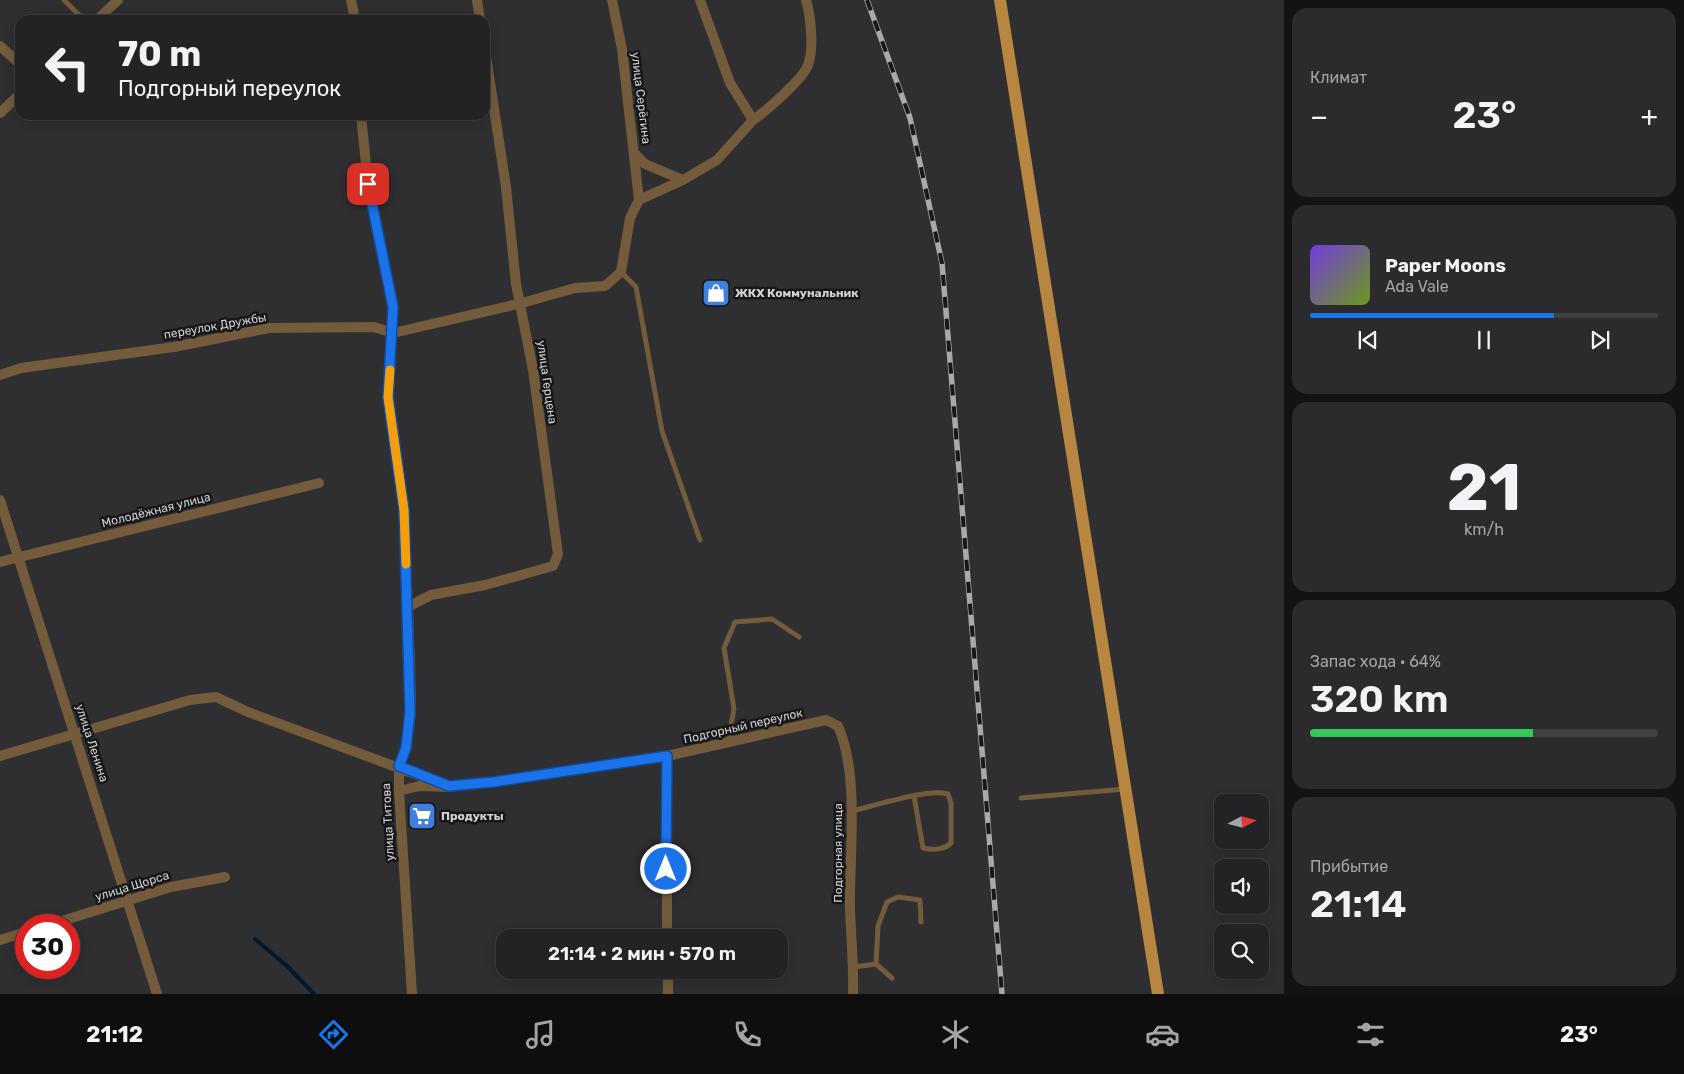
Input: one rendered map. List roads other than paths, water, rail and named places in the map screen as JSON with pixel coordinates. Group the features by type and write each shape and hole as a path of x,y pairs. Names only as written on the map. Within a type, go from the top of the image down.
{"main road":[{"path":"1000,0 1158,994"}],"street":[{"path":"102,15 118,0"},
{"path":"352,0 354,15"},
{"path":"477,0 479,15"},
{"name":"улица Серёгина","path":"612,0 622,49 639,200"},
{"path":"700,0 730,83 753,120"},
{"path":"522,303 574,288 605,286 621,272 630,218 639,200 683,180 717,160 753,120 781,97 808,66 812,19 806,0"},
{"path":"0,46 15,60"},
{"name":"улица Герцена","path":"408,607 431,595 485,584 553,566 558,554 533,370 522,303 516,284 506,187 490,83"},
{"path":"0,113 15,99"},
{"name":"улица Титова","path":"362,120 368,184 393,307 388,397 404,510 408,607 410,712 406,748 399,766 399,791 412,994"},
{"path":"635,154 645,164 683,180"},
{"name":"переулок Дружбы","path":"0,375 21,368 174,346 269,328 374,327 393,333 522,303"},
{"name":"Молодёжная улица","path":"0,562 319,483"},
{"name":"улица Ленина","path":"0,500 157,994"},
{"path":"0,756 190,700 216,698 248,712 288,725 449,786"},
{"name":"Подгорный переулок","path":"399,791 419,786 449,786 493,782 667,756 826,720"},
{"name":"Подгорная улица","path":"826,720 838,726 846,744 851,812 850,910 854,967 853,994"},
{"path":"667,756 667,929"},
{"name":"улица Щорса","path":"80,915 171,887 225,876"},
{"path":"0,940 15,935"},
{"path":"668,979 668,994"}],"lane":[{"path":"64,0 79,15"},
{"path":"621,272 636,287 662,432 700,540"},
{"path":"728,741 734,709 724,648 735,622 772,619 799,638"},
{"path":"1021,798 1126,789"},
{"path":"851,812 914,796 939,791 948,794 951,843 947,847 924,848 914,796"},
{"path":"876,964 878,926 887,902 898,897 920,900 921,922"},
{"path":"854,967 876,964 892,978"}],"waterway":[{"path":"255,939 287,966 314,994"}],"railway":[{"path":"867,0 910,118 942,263 1002,994"}],"place":[{"name":"ЖКХ Коммунальник","path":"716,293"},
{"name":"Продукты","path":"422,816"}]}
